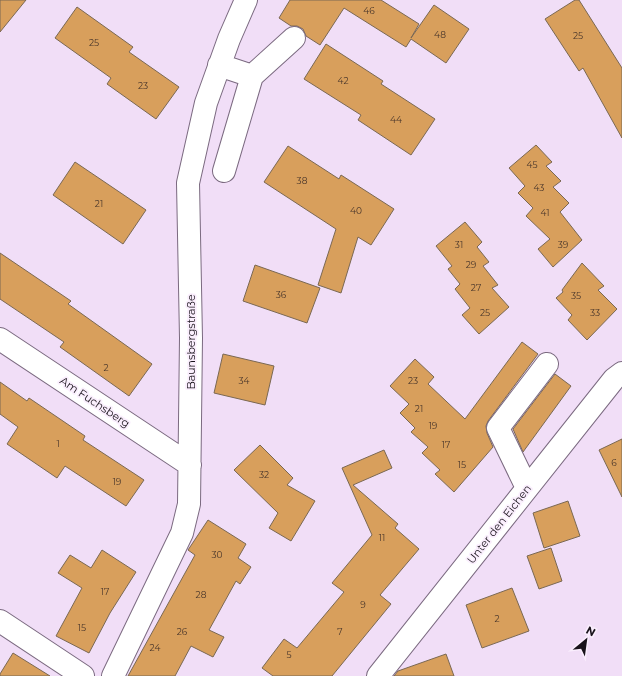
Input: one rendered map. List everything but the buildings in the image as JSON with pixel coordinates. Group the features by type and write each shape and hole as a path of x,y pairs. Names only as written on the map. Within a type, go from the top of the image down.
{"street":[{"name":"Baunsbergstraße","path":"113,676 182,533 189,504 191,338 188,183 206,103 219,65 246,0"},
{"path":"224,171 252,76 294,38"},
{"path":"219,65 252,76"},
{"name":"Am Fuchsberg","path":"0,339 190,466"},
{"path":"527,488 498,428 547,364"},
{"name":"Unter den Eichen","path":"378,676 614,379 622,373"},
{"path":"0,621 82,676"}]}
